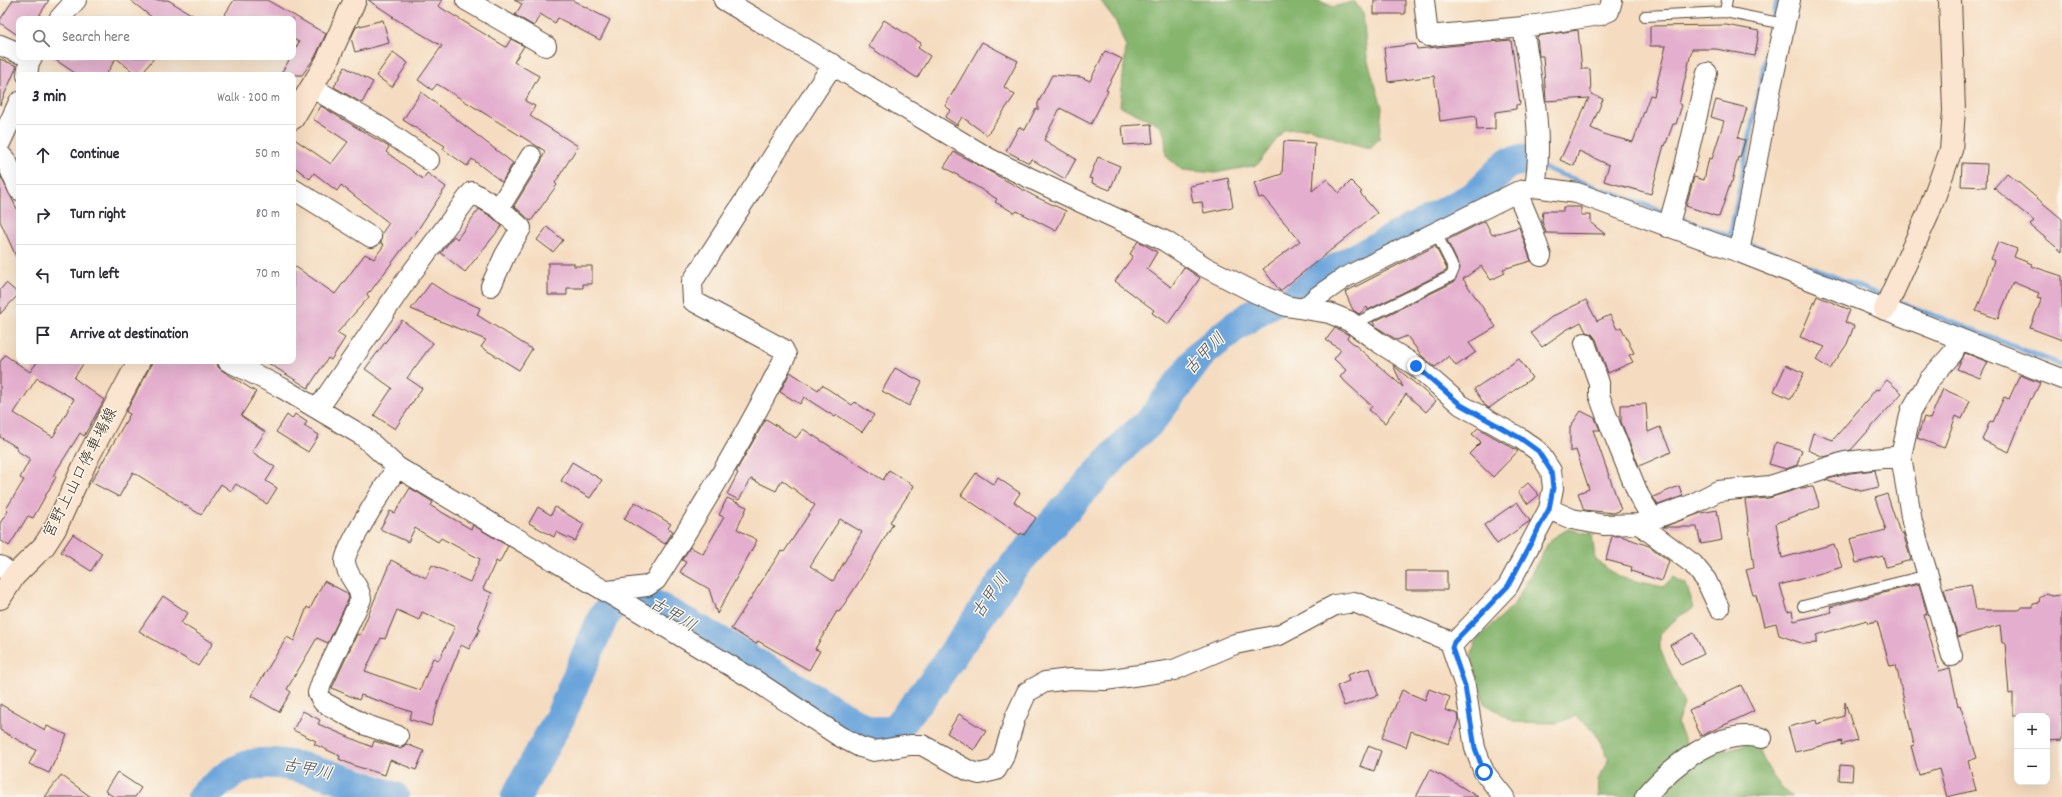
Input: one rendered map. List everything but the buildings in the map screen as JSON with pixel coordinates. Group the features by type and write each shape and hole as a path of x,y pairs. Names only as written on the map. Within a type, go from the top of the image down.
{"main road":[{"path":"296,113 326,63 356,0"},
{"path":"1885,309 1928,214 1951,150 1954,111 1950,0"},
{"name":"宮野上山口停車場線","path":"0,598 7,571 44,546 55,529 87,459 137,364"}],"street":[{"path":"62,16 76,0"},
{"path":"466,0 546,46"},
{"path":"724,0 990,159 1074,200 1165,241 1206,267 1256,293 1286,306 1328,313 1349,321 1416,366 1461,405 1520,438 1538,451 1551,471 1553,488 1549,509 1508,586 1454,642 1452,648 1465,686 1475,748 1484,772 1504,797"},
{"path":"1424,0 1428,36 1523,27 1600,14 1609,11 1612,0"},
{"path":"1739,252 1770,92 1790,0"},
{"path":"1523,27 1538,133 1539,156 1526,189 1530,223 1541,256"},
{"path":"0,45 16,55"},
{"path":"608,591 647,586 656,580 700,513 735,452 786,355 783,349 693,301 692,282 833,64"},
{"path":"1668,227 1684,170 1707,73"},
{"path":"311,87 382,128 429,160"},
{"path":"0,143 16,108"},
{"path":"0,154 7,162 16,183"},
{"path":"498,208 531,156"},
{"path":"1305,308 1317,296 1344,278 1526,189 1577,193 1739,252 2062,379"},
{"path":"296,191 371,237"},
{"path":"318,409 407,279 472,192 498,208 522,228 505,255 490,286"},
{"path":"1952,656 1912,522 1901,456 1911,411 1929,380 1953,353 1958,339"},
{"path":"1585,343 1599,383 1599,395 1640,496 1646,521 1693,564 1706,580 1719,608"},
{"path":"234,364 282,388 363,436 397,467 608,591 756,681 838,736 849,742 874,751 910,745 922,745 969,771 979,774 996,770 1006,751 1015,718 1027,692 1045,682 1070,679 1105,680 1174,670 1234,644 1279,635 1335,605 1354,602 1454,642"},
{"path":"1549,509 1572,519 1604,525 1646,521 1692,505 1718,491 1770,486 1845,462 1901,456"},
{"path":"397,467 351,545 345,561 349,575 360,590 361,599 322,681 318,693 323,702 363,724 398,736"},
{"path":"1645,797 1659,780 1690,754 1730,738 1751,735 1762,738"}],"lane":[{"path":"1726,12 1727,0"},
{"path":"1645,16 1726,12 1785,24"},
{"path":"1358,327 1362,320 1451,276 1454,269 1436,233"},
{"path":"1802,606 1928,575"}],"green space":[{"path":"1100,0 1316,0 1334,7 1354,1 1363,13 1367,58 1382,107 1379,139 1370,148 1350,143 1309,128 1284,130 1257,165 1215,173 1182,170 1166,156 1165,136 1160,125 1120,106 1126,47 1115,20"},
{"path":"1568,529 1592,534 1595,559 1618,577 1663,587 1673,577 1686,584 1694,608 1681,615 1660,633 1660,649 1684,704 1677,723 1694,760 1756,741 1762,757 1774,778 1792,797 1599,797 1598,780 1609,758 1593,729 1576,716 1557,723 1515,722 1484,703 1471,655 1478,638 1513,606 1550,540"}],"waterway":[{"path":"1730,236 1777,0"},
{"path":"1524,160 1534,164"},
{"name":"古甲川","path":"516,797 560,717 603,617 614,603 641,598 712,637 869,732 894,731 935,680 1013,567 1128,441 1151,421 1201,354 1233,328 1265,306 1475,196 1508,163 1524,160"},
{"path":"1541,167 1667,213"},
{"path":"1675,216 1737,239"},
{"path":"1746,242 1886,297"},
{"path":"1895,300 2062,365"},
{"name":"古甲川","path":"202,797 235,772 247,766 262,763 281,764 321,772 394,797"}],"route":[{"path":"1416,366 1461,405 1520,438 1538,451 1551,471 1553,488 1549,509 1508,586 1498,600 1454,642 1452,648 1465,686 1475,748 1484,772"}]}
